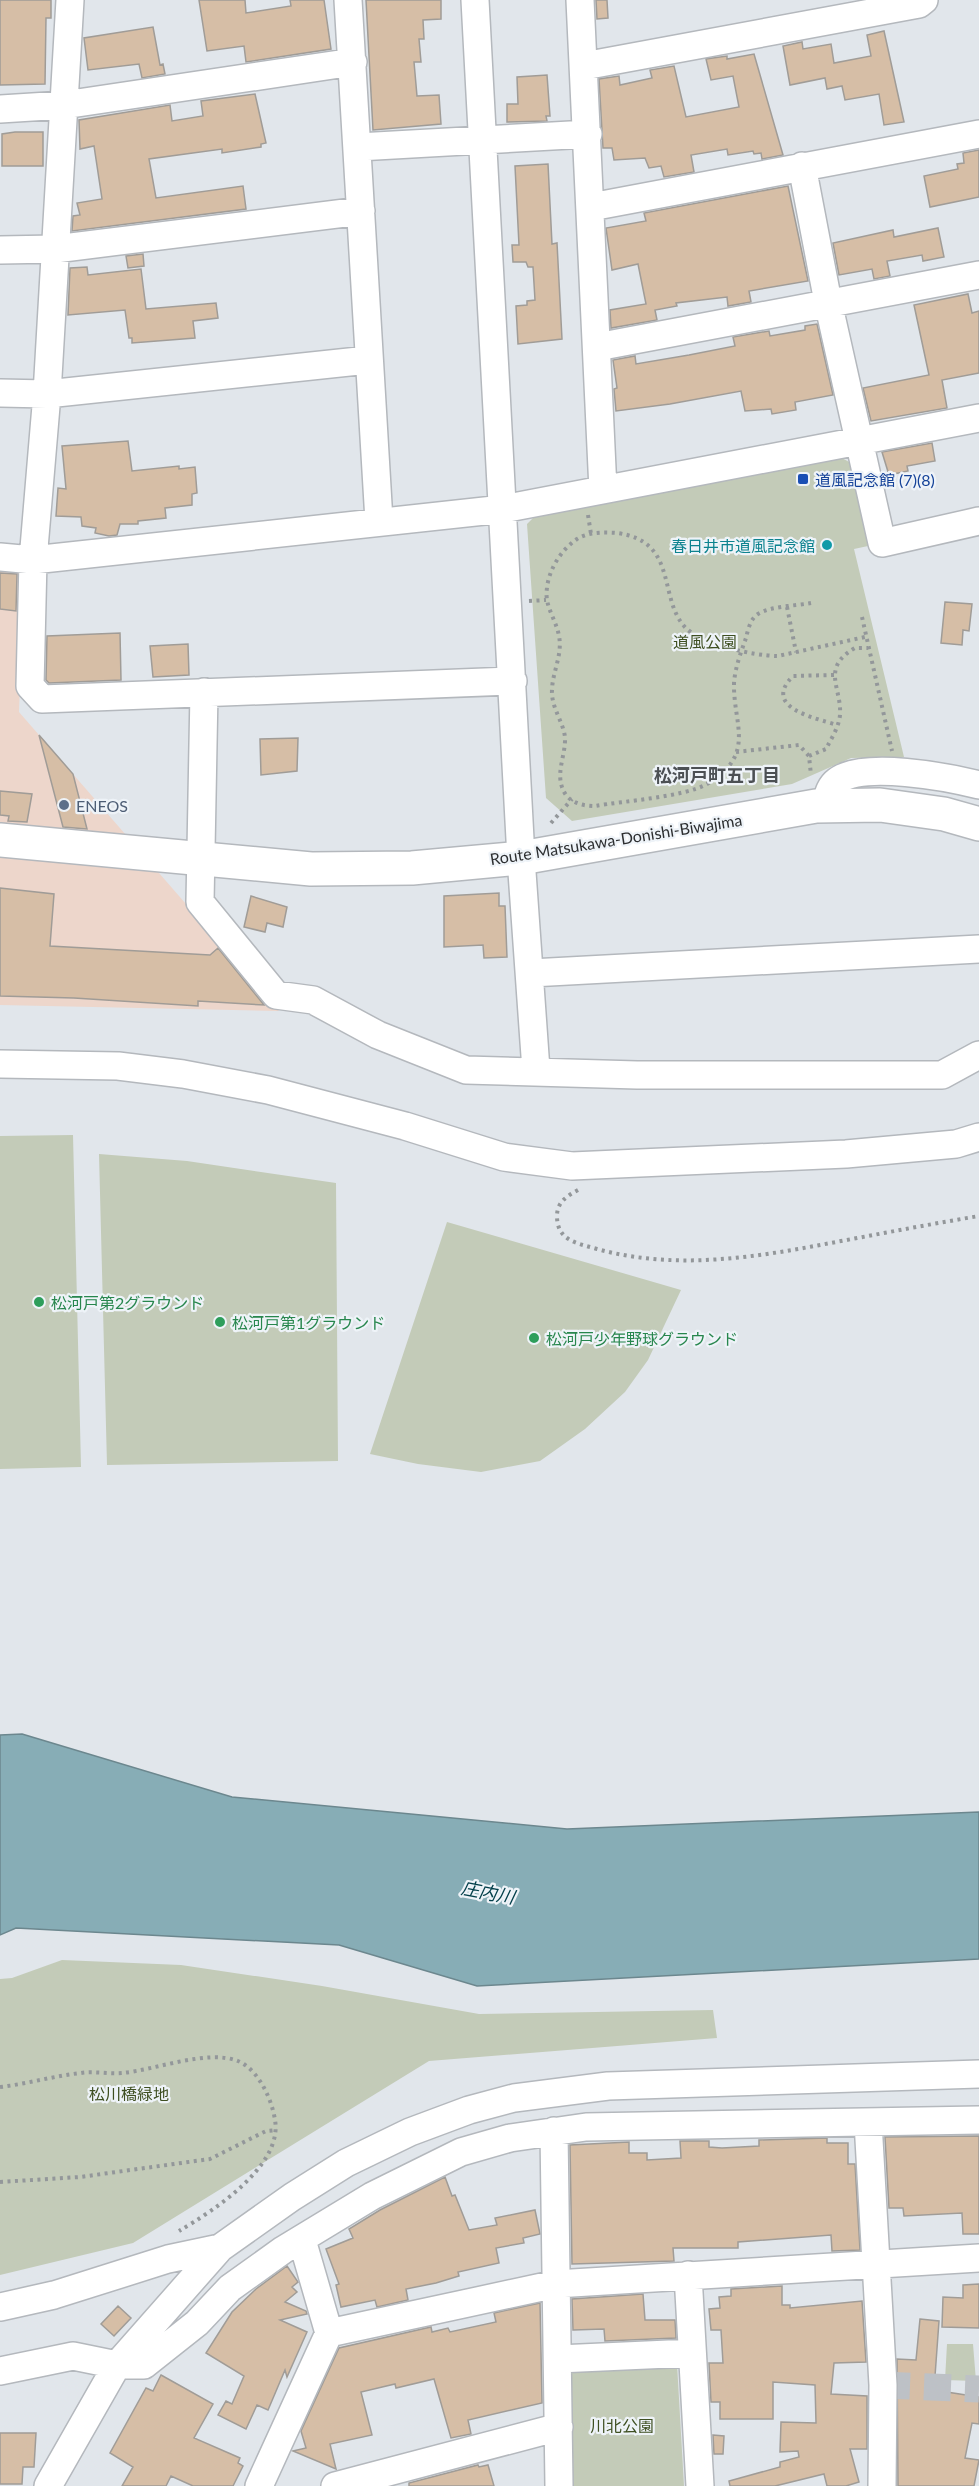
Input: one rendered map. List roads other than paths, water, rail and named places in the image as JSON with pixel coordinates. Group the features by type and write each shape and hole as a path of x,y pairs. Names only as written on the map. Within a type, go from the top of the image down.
{"main road":[{"name":"Route Matsukawa-Donishi-Biwajima","path":"0,840 311,869 412,868 521,858 818,794 944,814 979,824"}],"street":[{"path":"70,0 47,394 33,560 30,686 42,699 513,681"},
{"path":"348,0 379,521"},
{"path":"475,0 521,858 531,972 536,1070"},
{"path":"580,0 603,490"},
{"path":"584,66 919,4 924,0"},
{"path":"0,109 64,105 353,62"},
{"path":"358,147 588,134"},
{"path":"591,207 979,134"},
{"path":"802,166 828,302 882,543 979,521"},
{"path":"0,250 55,249 361,211"},
{"path":"597,347 979,275"},
{"path":"0,393 47,394 368,360"},
{"path":"0,557 33,560 503,509 979,418"},
{"path":"204,693 200,902 276,995 313,1000 378,1035 466,1070 536,1070 637,1076 942,1076 979,1055"},
{"path":"818,794 829,790 835,782 846,775 867,772 937,777 979,785"},
{"path":"531,972 979,949"},
{"path":"0,1064 118,1066 183,1074 268,1090 405,1126 504,1157 572,1166 846,1154 956,1144 979,1137"},
{"path":"48,2486 117,2365 220,2248 292,2197 346,2163 410,2132 469,2110 514,2098 608,2086 979,2074"},
{"path":"0,2371 73,2355 117,2365 144,2365 155,2359 197,2323 230,2288 372,2196 437,2162 510,2138 586,2127 979,2120"},
{"path":"868,2122 883,2385 881,2486"},
{"path":"554,2131 559,2486"},
{"path":"259,2486 329,2333 302,2240"},
{"path":"0,2307 54,2295 168,2259 220,2248"},
{"path":"329,2333 556,2284 979,2258"},
{"path":"688,2275 700,2486"},
{"path":"558,2359 692,2353"},
{"path":"335,2486 559,2427"}],"water":[{"name":"庄内川","path":"22,1734 232,1797 567,1829 979,1812 979,1959 477,1986 339,1945 16,1928 0,1935 0,1735"}],"tunnel":[{"path":"883,2385 979,2389"}],"place":[{"name":"道風記念館 (7)(8)","path":"803,479"},
{"name":"春日井市道風記念館","path":"827,545"},
{"name":"ENEOS","path":"64,805"},
{"name":"松河戸第2グラウンド","path":"39,1302"},
{"name":"松河戸第1グラウンド","path":"220,1322"},
{"name":"松河戸少年野球グラウンド","path":"534,1338"}],"district":[{"name":"松河戸町五丁目","path":"717,775"}],"park label":[{"name":"道風公園","path":"705,641"},
{"name":"松川橋緑地","path":"129,2093"},
{"name":"川北公園","path":"622,2425"}]}
